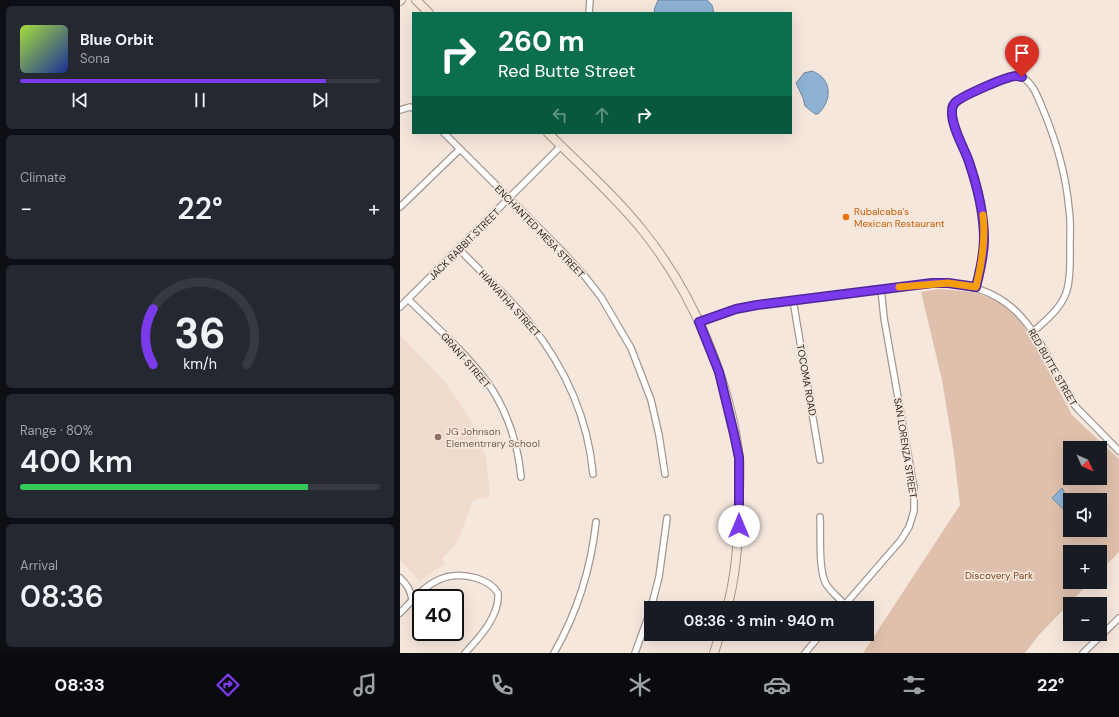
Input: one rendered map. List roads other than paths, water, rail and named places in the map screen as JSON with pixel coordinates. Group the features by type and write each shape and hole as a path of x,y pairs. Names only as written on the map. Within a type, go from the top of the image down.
{"street":[{"path":"416,0 428,12"},
{"path":"589,12 590,0"},
{"path":"976,287 982,259 984,240 983,217 980,196 952,115 952,109 953,105 958,100 1006,78 1016,76 1026,80 1032,87 1050,125 1063,173 1070,211 1070,277 1067,290 1057,309 1033,332"},
{"path":"400,110 411,107"},
{"name":"ENCHANTED MESA STREET","path":"445,134 583,274 601,297 616,320 638,365 651,400 659,434 665,474"},
{"path":"549,134 624,208 643,231 677,279 699,322 719,372 727,401 739,458 739,526 737,552 728,601"},
{"name":"JACK RABBIT STREET","path":"400,307 561,146"},
{"path":"400,207 460,148"},
{"name":"HIAWATHA STREET","path":"459,249 528,320 558,364 568,382 578,409 591,456 593,474"},
{"name":"RED BUTTE STREET","path":"699,322 736,309 793,300 881,289 948,283 976,287 989,292 1005,302 1024,318 1070,400 1119,451"},
{"name":"SAN LORENZA STREET","path":"848,601 901,540 909,527 914,511 914,488 884,318 881,289"},
{"name":"GRANT STREET","path":"408,299 453,344 489,385 516,442 521,477"},
{"name":"TOCOMA ROAD","path":"793,300 820,460"},
{"path":"653,601 659,577 667,518"},
{"path":"820,518 822,570 825,582 840,601"},
{"path":"554,653 580,595 592,546 596,522"},
{"path":"425,589 433,582 444,577 454,575 465,575 489,583 496,589 498,593 498,602 495,612 487,627 465,653"},
{"path":"400,578 408,586 411,592 412,600 400,613"},
{"path":"1083,653 1119,618"},
{"path":"635,653 644,628"},
{"path":"714,653 718,641"},
{"path":"805,653 815,641"}],"water":[{"path":"658,0 707,0 712,5 714,12 655,12"},
{"path":"812,71 819,74 827,84 828,90 826,102 818,114 815,114 805,106 796,83 804,73"},
{"path":"1062,488 1064,493 1063,493 1063,509 1052,498"}],"place":[{"name":"Rubalcaba's Mexican Restaurant","path":"846,217"},
{"name":"JG Johnson Elementrrary School","path":"438,437"}],"park label":[{"name":"Discovery Park","path":"999,575"}]}
